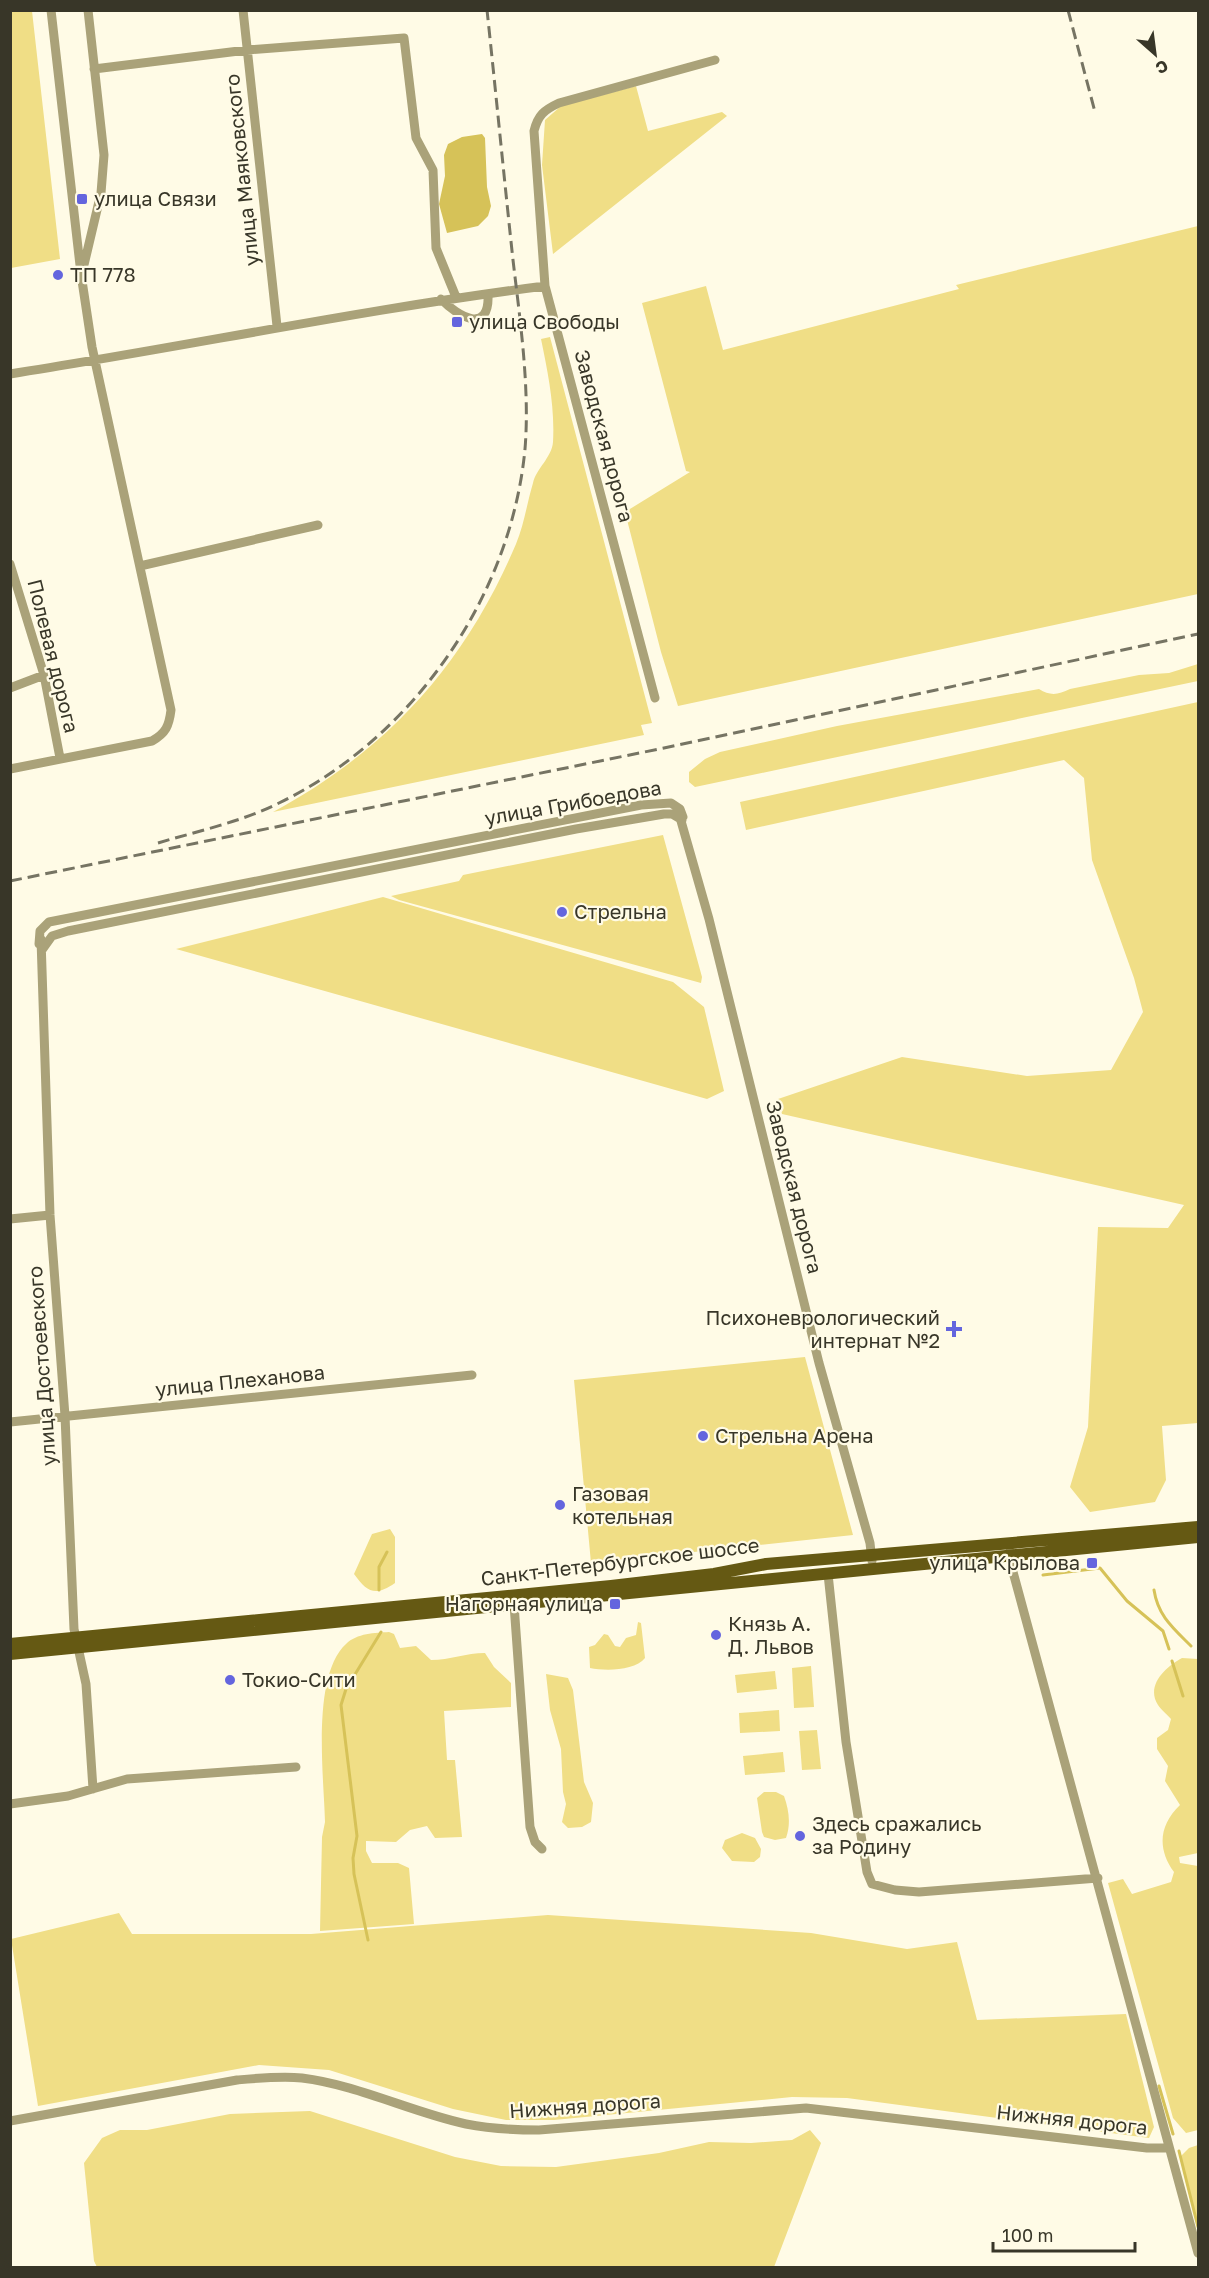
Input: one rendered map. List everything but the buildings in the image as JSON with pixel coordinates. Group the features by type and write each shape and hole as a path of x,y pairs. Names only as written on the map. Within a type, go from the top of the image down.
{"main road":[{"name":"Санкт-Петербургское шоссе","path":"10,1654 78,1642 611,1586 714,1574 766,1564 1198,1527"},
{"name":"Санкт-Петербургское шоссе","path":"10,1644 78,1642 514,1604 1198,1537"}],"street":[{"path":"10,769 152,741 164,734 170,723 171,710 96,361 81,274 51,10"},
{"path":"81,274 98,213 104,155 87,10"},
{"name":"улица Маяковского","path":"243,10 277,326"},
{"path":"94,69 247,50 404,38 416,138 433,170 436,248 456,297"},
{"name":"Заводская дорога","path":"655,698 544,286 534,142 537,118 545,109 559,103 715,60"},
{"path":"10,374 96,361 277,326 456,297 544,286"},
{"path":"441,300 460,316 468,320 476,319 486,309 488,294"},
{"path":"140,566 318,525"},
{"name":"Полевая дорога","path":"10,564 44,675 60,758"},
{"path":"10,688 44,675"},
{"name":"улица Грибоедова","path":"41,954 52,936 90,927 576,829 664,814 682,818"},
{"name":"Заводская дорога","path":"682,818 819,1363 868,1535 873,1570"},
{"name":"улица Достоевского","path":"41,939 50,1215 65,1416 74,1629 86,1684 93,1789"},
{"path":"10,1219 50,1215"},
{"name":"улица Плеханова","path":"10,1422 472,1375"},
{"path":"1009,1543 1010,1557 1198,2253"},
{"path":"828,1574 846,1742 867,1872 872,1884 895,1890 920,1892 1098,1878"},
{"path":"514,1604 530,1827 535,1842 542,1849"},
{"path":"10,1804 93,1789 127,1779 296,1767"},
{"name":"Нижняя дорога","path":"10,2121 237,2079 266,2077 302,2078 339,2085 465,2124 502,2130 539,2130 806,2108 1148,2148 1169,2148"}],"shaded area":[{"path":"11,10 32,11 60,259 11,268"},
{"path":"636,86 648,131 722,112 727,116 553,254 542,165 545,120 561,106"},
{"path":"482,134 485,138 487,187 491,206 488,216 478,226 447,233 439,204 445,176 444,155 448,144 462,137"},
{"path":"1198,226 1198,594 678,706 661,652 625,512 690,472 686,471 642,303 706,286 723,350 959,289 956,285"},
{"path":"550,337 652,723 641,725 644,735 273,812 314,788 387,732 447,665 473,628 516,544 535,478 552,447 552,403 541,339"},
{"path":"1198,664 1198,681 695,787 689,782 689,772 705,759 720,752 837,726 1039,689 1050,694 1058,693 1139,675 1169,673"},
{"path":"1198,702 1198,1423 1162,1426 1166,1480 1155,1502 1090,1512 1070,1487 1088,1427 1098,1227 1168,1228 1184,1205 782,1114 778,1099 902,1057 1027,1076 1111,1070 1143,1012 1134,978 1092,860 1084,778 1064,760 746,830 740,802"},
{"name":"Стрельна","path":"663,835 702,977 701,983 391,896 459,881 463,875"},
{"path":"383,897 673,982 704,1007 724,1091 707,1099 176,949"},
{"name":"Стрельна Арена","path":"805,1357 853,1535 591,1563 574,1380"},
{"path":"390,1529 395,1537 395,1583 382,1590 372,1590 363,1585 354,1574 372,1534"},
{"path":"638,1622 641,1623 645,1658 627,1668 604,1670 590,1668 589,1647 595,1645 604,1634 608,1635 615,1646 620,1647 626,1638 636,1635"},
{"path":"389,1632 394,1634 400,1648 416,1646 431,1660 485,1653 494,1667 511,1683 511,1707 444,1711 447,1760 455,1760 462,1837 435,1838 427,1826 410,1830 396,1842 366,1841 366,1851 372,1863 398,1863 409,1868 414,1924 320,1931 322,1837 325,1822 322,1729 328,1679 335,1659 350,1640 366,1634"},
{"path":"1182,1658 1198,1659 1198,1853 1179,1857 1180,1863 1198,1866 1198,2130 1186,2133 1173,2118 1108,1883 1123,1879 1132,1894 1171,1882 1174,1872 1165,1855 1163,1837 1168,1821 1180,1805 1165,1781 1168,1766 1157,1749 1157,1738 1168,1730 1171,1719 1158,1705 1154,1690 1164,1671"},
{"path":"811,1666 814,1707 794,1708 792,1668"},
{"path":"775,1671 777,1689 737,1693 735,1675"},
{"path":"546,1674 568,1678 573,1690 584,1782 593,1803 591,1822 582,1827 568,1828 562,1822 566,1804 563,1792 561,1749 550,1710"},
{"path":"779,1710 780,1731 740,1733 739,1713"},
{"path":"817,1730 821,1769 802,1770 799,1731"},
{"path":"783,1752 785,1772 745,1775 743,1756"},
{"path":"764,1792 776,1792 784,1796 789,1817 786,1838 775,1840 764,1837 757,1798"},
{"path":"742,1833 755,1838 761,1849 760,1857 754,1862 732,1861 722,1848 725,1840"},
{"path":"119,1913 132,1934 311,1934 548,1915 811,1933 907,1949 957,1942 977,2020 1126,2014 1154,2127 1149,2138 847,2098 792,2097 554,2120 506,2120 453,2109 329,2070 259,2065 38,2106 11,1939"},
{"path":"310,2111 455,2157 501,2166 556,2167 659,2153 709,2142 751,2143 792,2140 810,2130 821,2143 774,2267 97,2267 94,2261 84,2163 102,2138 120,2130 147,2130 230,2114"},
{"path":"1198,2145 1198,2223 1181,2156 1189,2148"}],"waterway":[{"path":"379,1590 379,1567 387,1552"},
{"path":"1043,1575 1100,1568 1127,1601 1163,1631 1169,1649"},
{"path":"1154,1590 1163,1614 1191,1646"},
{"path":"368,1940 354,1874 353,1858 357,1836 341,1705 346,1689 381,1632"},
{"path":"1172,1661 1183,1696"},
{"path":"1159,2086 1173,2134"},
{"path":"1179,2151 1198,2227"}],"railway":[{"path":"158,843 265,810 327,775 372,741 412,701 447,657 476,609 500,558 516,504 525,449 526,402 521,330 487,10"},
{"path":"1068,10 1095,112"},
{"path":"10,881 664,748 1198,634"}],"place":[{"name":"улица Связи","path":"82,199"},
{"name":"ТП 778","path":"58,275"},
{"name":"улица Свободы","path":"457,322"},
{"name":"Стрельна","path":"562,912"},
{"name":"Психоневрологический интернат №2","path":"954,1329"},
{"name":"Стрельна Арена","path":"703,1436"},
{"name":"Газовая котельная","path":"560,1505"},
{"name":"улица Крылова","path":"1092,1563"},
{"name":"Нагорная улица","path":"615,1604"},
{"name":"Князь А. Д. Львов","path":"716,1635"},
{"name":"Токио-Сити","path":"230,1680"},
{"name":"Здесь сражались за Родину","path":"800,1836"}]}
